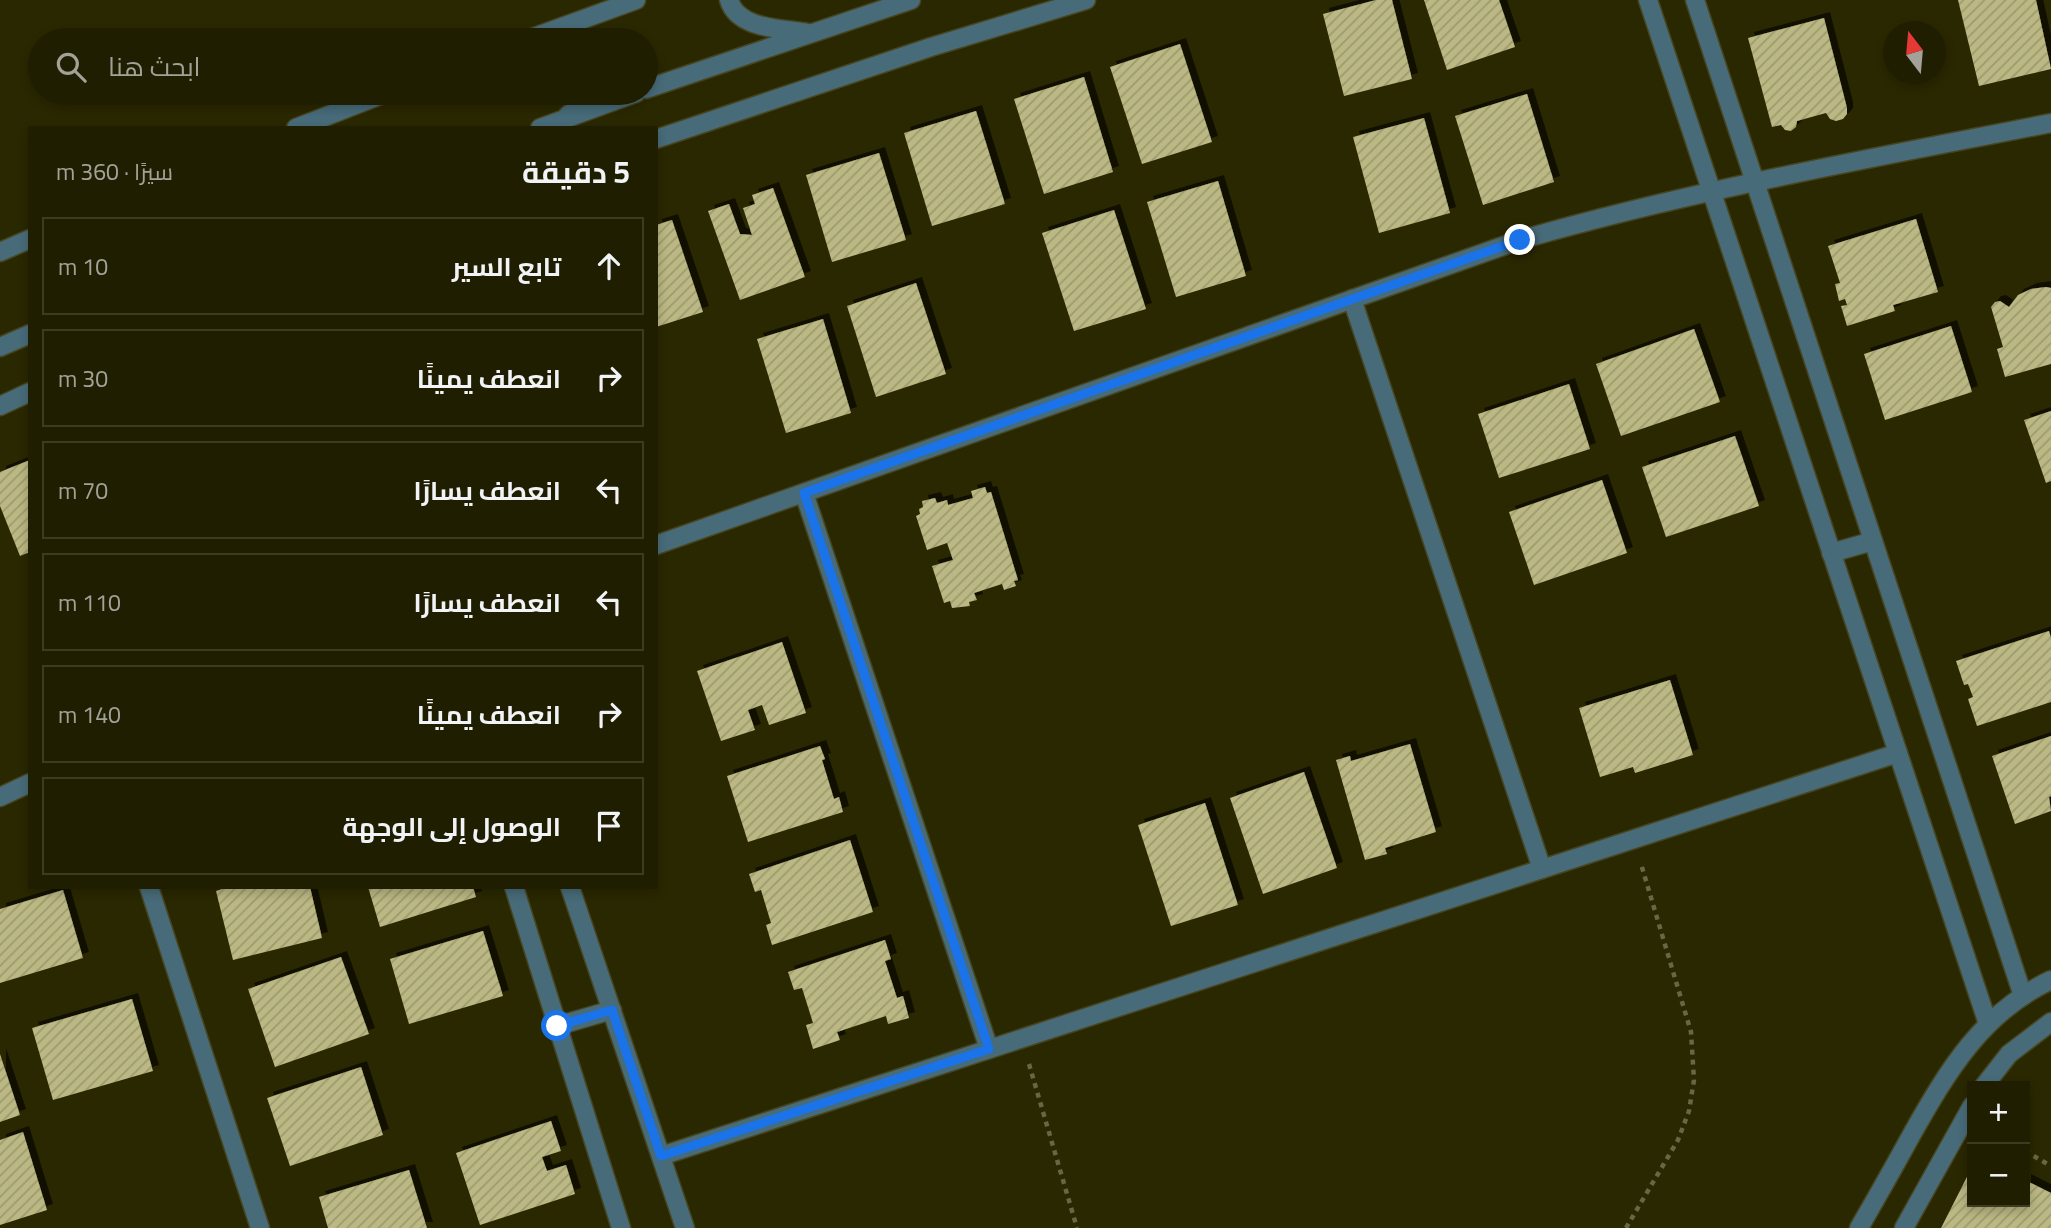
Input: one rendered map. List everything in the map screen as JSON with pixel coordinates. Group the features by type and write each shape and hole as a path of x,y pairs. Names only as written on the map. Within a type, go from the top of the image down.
{"street":[{"path":"559,28 636,0"},
{"path":"729,0 733,10 746,21 810,33"},
{"path":"658,85 911,0"},
{"path":"658,138 918,51 1086,0"},
{"path":"1648,0 1988,1024"},
{"path":"1695,0 2023,996"},
{"path":"301,126 355,105"},
{"path":"559,121 579,105"},
{"path":"545,126 603,105"},
{"path":"658,544 1520,240 1710,191 2051,123"},
{"path":"0,252 28,240"},
{"path":"1352,299 1542,869"},
{"path":"0,347 28,335"},
{"path":"0,405 28,393"},
{"path":"804,493 989,1049"},
{"path":"1831,553 1873,541"},
{"path":"661,1156 1898,753"},
{"path":"0,797 28,784"},
{"path":"150,889 260,1228"},
{"path":"515,889 621,1228"},
{"path":"571,889 685,1228"},
{"path":"1859,1228 1960,1054 1988,1024 2023,996 2051,980"},
{"path":"557,1026 612,1010"},
{"path":"1988,1081 2009,1054 2051,1022"},
{"path":"1903,1228 1967,1116"}],"path":[{"path":"1626,1228 1678,1140 1689,1111 1694,1068 1692,1032 1634,839"},
{"path":"1022,1039 1077,1228"},
{"path":"2030,1154 2051,1166"}],"building":[{"path":"1376,0 1392,0 1412,79 1344,96 1323,14"},
{"path":"1424,0 1499,0 1515,47 1447,70"},
{"path":"1958,0 2036,0 2051,69 1979,86"},
{"path":"1824,18 1847,114 1836,121 1830,119 1826,113 1797,121 1796,127 1791,131 1785,130 1781,125 1772,127 1748,38"},
{"path":"1180,44 1212,142 1142,164 1110,67"},
{"path":"1084,77 1113,172 1044,194 1014,99"},
{"path":"1527,94 1554,182 1483,205 1455,116"},
{"path":"976,111 1005,204 932,226 904,133"},
{"path":"1424,118 1450,213 1379,233 1353,137"},
{"path":"879,153 906,240 832,262 806,175"},
{"path":"1218,181 1246,276 1176,297 1147,202"},
{"path":"773,188 805,277 740,300 708,211 729,204 740,234 752,235 743,208 755,204 752,195"},
{"path":"1114,210 1146,309 1074,331 1042,233"},
{"path":"1916,219 1938,292 1893,305 1895,311 1847,326 1841,306 1847,305 1845,299 1839,301 1835,284 1840,283 1828,246"},
{"path":"672,220 703,312 658,326 658,224"},
{"path":"916,283 946,374 876,397 847,306"},
{"path":"2051,288 2051,364 2005,377 1997,349 2003,347 1991,307 2000,301 2009,307 2018,295 2031,289"},
{"path":"823,319 851,413 786,433 757,339"},
{"path":"1951,326 1972,392 1885,420 1864,354"},
{"path":"1694,329 1720,402 1621,436 1596,364"},
{"path":"1569,384 1590,449 1499,478 1478,414"},
{"path":"2051,411 2051,481 2046,483 2024,420"},
{"path":"1735,436 1759,506 1666,537 1642,467"},
{"path":"28,461 28,553 20,556 0,506 0,472"},
{"path":"1602,480 1627,553 1534,585 1509,512"},
{"path":"985,487 987,493 991,492 1018,580 1014,581 1016,586 1004,590 1002,584 974,593 977,600 969,602 970,606 952,608 950,601 944,603 932,566 953,560 947,543 927,550 916,516 923,507 922,501 935,498 937,503 947,500 948,505 973,498 971,491"},
{"path":"2049,631 2051,702 1977,726 1968,699 1973,697 1968,684 1964,685 1956,661"},
{"path":"782,642 806,713 769,725 762,705 748,710 755,730 721,741 697,671"},
{"path":"1670,680 1693,755 1635,773 1633,767 1600,777 1579,708"},
{"path":"2051,736 2051,811 2015,824 1992,756"},
{"path":"1410,744 1436,832 1385,848 1387,854 1365,860 1336,760 1350,756 1351,761"},
{"path":"820,746 834,799 839,797 843,812 748,842 727,776"},
{"path":"1304,772 1337,868 1263,894 1230,798"},
{"path":"1205,803 1238,905 1171,926 1138,825"},
{"path":"850,840 873,912 772,945 766,925 771,923 761,890 755,892 749,874"},
{"path":"310,889 322,938 233,960 216,891"},
{"path":"369,889 474,889 476,897 380,927"},
{"path":"63,890 83,958 0,983 0,909"},
{"path":"483,931 503,996 409,1024 390,959"},
{"path":"885,940 891,959 885,961 897,998 903,996 909,1018 888,1024 886,1016 837,1032 840,1040 813,1049 806,1025 813,1023 802,988 794,990 788,972"},
{"path":"341,957 369,1034 275,1067 248,989"},
{"path":"132,999 153,1071 53,1100 32,1028"},
{"path":"0,1054 20,1115 0,1122"},
{"path":"361,1067 383,1135 290,1166 267,1098"},
{"path":"551,1121 561,1151 542,1157 547,1171 566,1165 575,1194 480,1225 456,1153"},
{"path":"23,1132 47,1210 0,1225 0,1140"},
{"path":"409,1170 427,1228 328,1228 319,1197"},
{"path":"1967,1177 1967,1207 2030,1207 2030,1182 2051,1193 2051,1228 1941,1228"}],"route":[{"path":"557,1026 612,1010 661,1156 989,1049 804,493 1520,240"}]}
